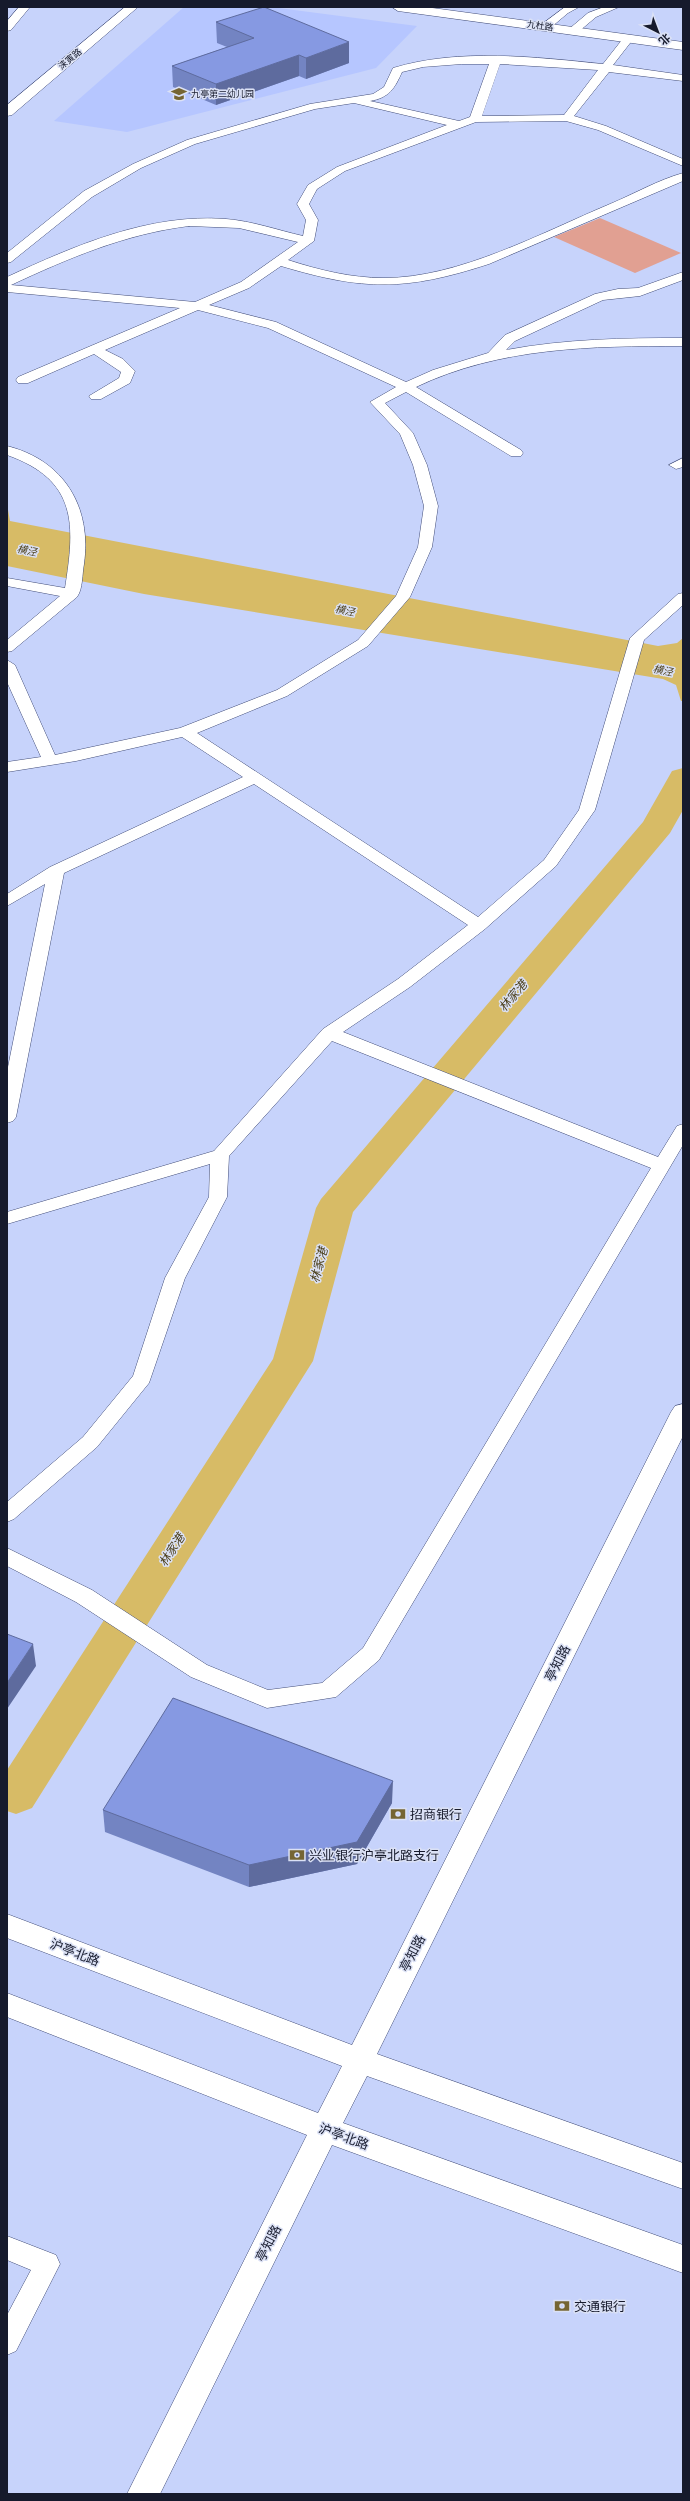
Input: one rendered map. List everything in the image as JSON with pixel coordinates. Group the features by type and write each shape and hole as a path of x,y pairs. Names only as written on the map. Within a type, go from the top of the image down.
{"street":[{"name":"涞寅路","path":"7,112 132,7"},
{"name":"九杜路","path":"398,7 683,46"},
{"name":"亭知路","path":"143,2494 326,2129 358,2060 683,1412"},
{"name":"沪亭北路","path":"7,1926 358,2060 683,2176"},
{"name":"沪亭北路","path":"7,2005 326,2129 683,2259"}],"lane":[{"path":"7,28 25,7"},
{"path":"545,27 564,11 574,7"},
{"path":"573,31 592,15 614,7"},
{"path":"567,118 629,38"},
{"path":"7,259 88,194 136,166 191,142 314,106 376,97 389,89 397,70 419,63 442,59 555,62 607,66 683,78"},
{"path":"475,119 496,61"},
{"path":"355,101 460,124"},
{"path":"24,380 244,285 281,262 308,241 312,220 303,204 312,187 341,169 475,119 567,118 602,128 683,163"},
{"path":"281,262 321,275 352,281 386,283 419,280 454,272 485,261 683,177"},
{"path":"7,282 46,263 92,246 180,223 217,222 252,227 308,241"},
{"path":"493,356 510,338 599,297 646,290 683,276"},
{"path":"7,288 198,306 272,325 406,387 516,453"},
{"path":"7,768 185,732 282,693 363,642 403,597 425,547 431,506 420,465 406,433 378,402 438,372 493,356 553,346 683,342"},
{"path":"96,350 128,371 125,380 96,396"},
{"path":"7,450 17,453 53,475 74,502 80,537 72,594 7,648"},
{"path":"7,582 72,594"},
{"path":"7,1218 220,1155 329,1033 404,983 479,925 550,863 587,810 637,638 683,597"},
{"path":"7,665 50,760"},
{"path":"185,732 479,925"},
{"path":"7,901 56,870 255,778"},
{"path":"7,1117 56,870"},
{"path":"329,1033 662,1165"},
{"path":"7,1556 84,1596 199,1671 267,1699 328,1690 371,1654 683,1130"},
{"path":"7,1514 90,1442 142,1378 175,1278 218,1197 220,1155"},
{"path":"7,2248 47,2264 7,2342"}],"shaded area":[{"name":"九亭第二幼儿园","path":"184,7 271,7 417,26 376,68 127,132 54,121"},
{"path":"600,218 681,253 635,273 554,237"}],"water":[{"name":"横泾","path":"7,504 10,521 658,646 677,643 683,638 683,701 681,701 676,685 663,679 144,594 7,566"}],"building":[{"path":"264,7 349,42 306,58 299,55 216,84 172,66 254,38 216,22"},
{"path":"7,1634 33,1644 7,1683"},
{"path":"173,1698 393,1781 357,1842 249,1865 103,1810"}],"waterway":[{"name":"林家港","path":"16,1795 293,1361 335,1208 658,826 683,778"}],"place":[{"name":"九亭第二幼儿园","path":"179,94"},
{"name":"招商银行","path":"398,1814"},
{"name":"兴业银行沪亭北路支行","path":"297,1855"},
{"name":"交通银行","path":"562,2306"}]}
